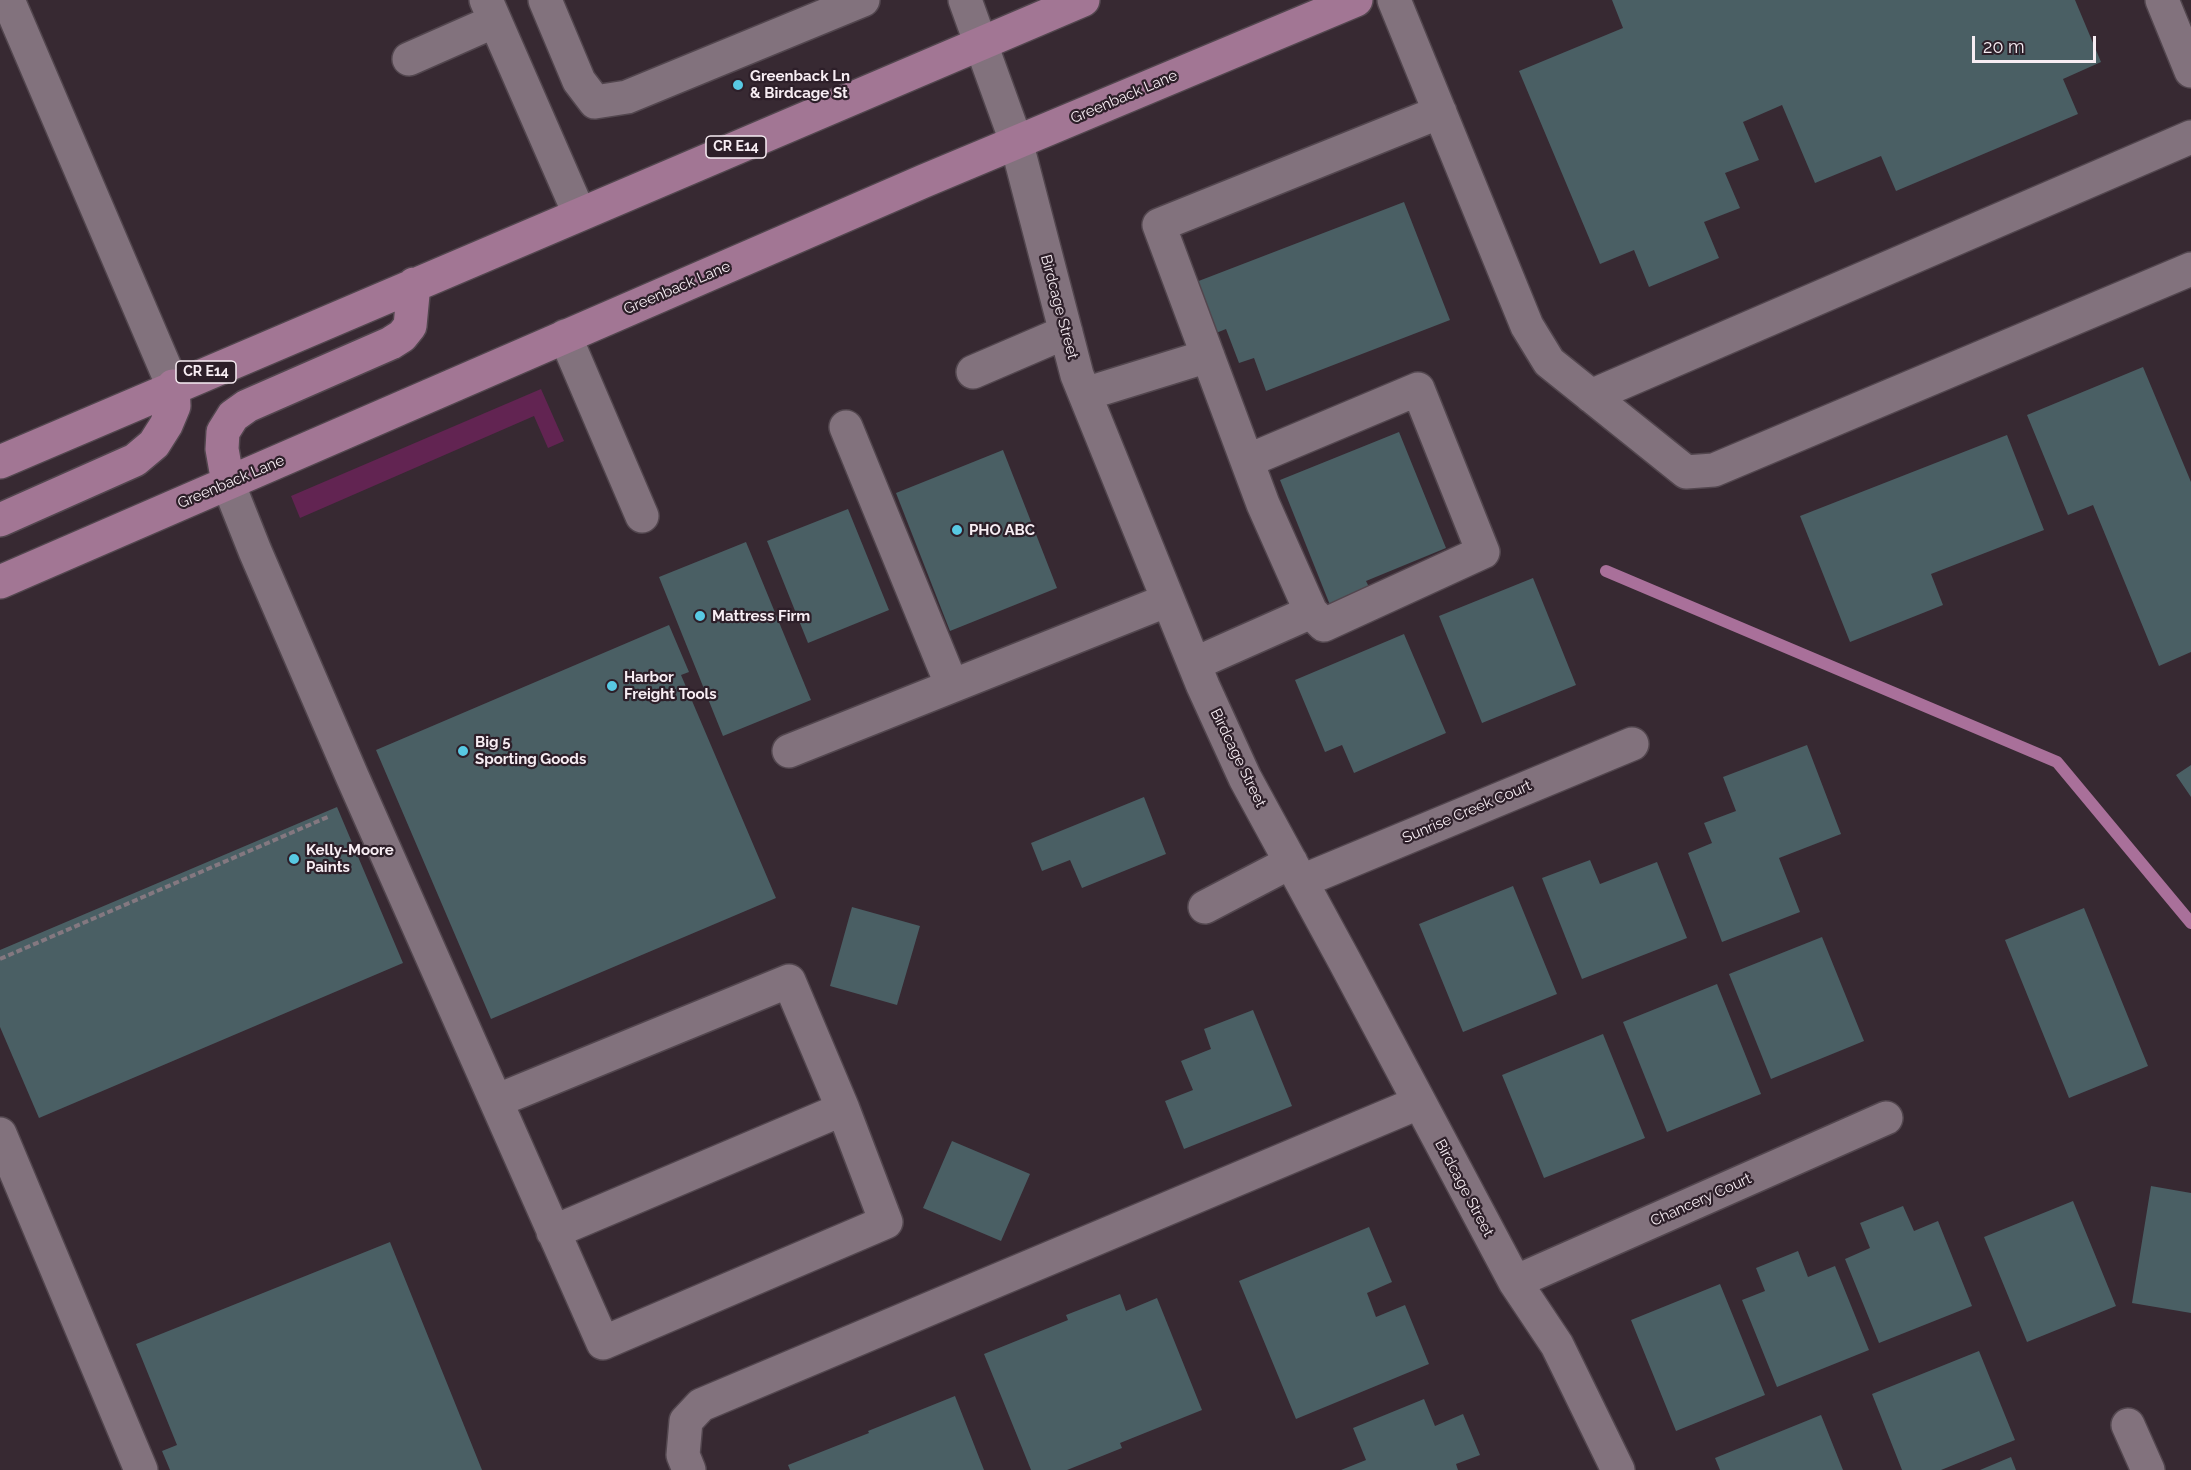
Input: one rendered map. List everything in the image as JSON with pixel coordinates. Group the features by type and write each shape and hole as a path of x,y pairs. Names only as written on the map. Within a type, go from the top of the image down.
{"main road":[{"name":"CR E14","path":"0,462 579,213 1083,0"},
{"name":"Greenback Lane","path":"0,582 1016,141 1356,0"},
{"path":"228,483 222,449 223,432 233,416 247,406 391,343 402,336 410,326 414,284"},
{"path":"0,520 135,460 154,444 166,425 174,406 173,387"}],"street":[{"path":"8,0 173,387"},
{"path":"544,0 579,81 595,102 627,97 863,0"},
{"name":"Birdcage Street","path":"964,0 982,43 1016,141 1077,375 1194,664 1245,778 1515,1282 1557,1345 1618,1470"},
{"path":"1394,0 1527,326 1548,362 1686,472 1714,470 2188,278"},
{"path":"2162,0 2191,71"},
{"path":"409,59 490,10 579,213"},
{"path":"1247,461 1418,389 1483,552 1324,625 1311,612 1263,504 1159,225 1440,112"},
{"path":"1591,396 2191,137"},
{"path":"973,372 1066,332"},
{"path":"565,336 642,516"},
{"path":"1085,394 1208,356"},
{"path":"846,427 952,686"},
{"path":"228,483 352,776 603,1343 886,1222 843,1109 789,981 496,1101"},
{"path":"789,751 1168,600"},
{"path":"1194,664 1311,612"},
{"name":"Sunrise Creek Court","path":"1205,907 1632,744"},
{"path":"689,1470 683,1455 686,1421 701,1405 1418,1103"},
{"path":"553,1232 843,1109"},
{"name":"Chancery Court","path":"1515,1282 1886,1118"},
{"path":"0,1134 141,1470"},
{"path":"2128,1425 2148,1470"}],"path":[{"path":"0,959 334,815"}],"shaded area":[{"path":"541,389 564,441 548,448 534,416 300,518 291,496"}],"building":[{"path":"1612,0 2075,0 2101,62 2063,79 2078,114 1896,191 1881,156 1815,183 1782,105 1743,122 1759,160 1725,173 1740,208 1704,222 1719,258 1649,287 1634,250 1600,264 1519,71 1623,28"},
{"path":"1404,202 1450,320 1266,391 1254,358 1239,363 1226,329 1216,333 1196,282"},
{"path":"2143,367 2191,482 2191,652 2159,666 2093,505 2068,515 2027,415"},
{"path":"1399,432 1446,548 1366,581 1370,589 1330,605 1280,480"},
{"path":"2007,435 2044,530 1931,574 1943,605 1850,642 1800,516"},
{"path":"1003,450 1057,588 950,631 896,493"},
{"path":"848,509 889,610 808,643 767,541"},
{"path":"746,542 811,700 723,736 659,577"},
{"path":"1533,578 1576,685 1482,723 1439,616"},
{"path":"669,625 689,672 681,675 776,898 491,1019 376,750"},
{"path":"1404,634 1446,733 1354,773 1342,745 1325,752 1295,680"},
{"path":"1807,745 1841,834 1779,858 1800,912 1722,942 1688,853 1712,843 1704,823 1736,811 1723,777"},
{"path":"2191,765 2191,797 2176,775"},
{"path":"1144,797 1166,854 1082,888 1070,860 1042,871 1031,843"},
{"path":"337,807 403,963 39,1118 0,1027 0,950"},
{"path":"1590,860 1600,884 1657,862 1687,938 1582,979 1542,878"},
{"path":"1513,886 1557,994 1463,1032 1419,924"},
{"path":"852,907 920,926 897,1005 830,986"},
{"path":"2084,908 2148,1066 2069,1098 2005,940"},
{"path":"1822,937 1864,1041 1771,1079 1729,974"},
{"path":"1717,984 1761,1094 1667,1132 1623,1022"},
{"path":"1253,1010 1292,1106 1184,1149 1165,1101 1193,1090 1181,1061 1211,1049 1204,1029"},
{"path":"1603,1034 1645,1138 1544,1178 1502,1075"},
{"path":"952,1141 1030,1174 1001,1241 923,1208"},
{"path":"2151,1186 2191,1193 2191,1313 2132,1303"},
{"path":"2073,1201 2116,1306 2027,1342 1984,1237"},
{"path":"1903,1206 1914,1231 1938,1221 1972,1306 1879,1343 1845,1259 1870,1248 1860,1223"},
{"path":"1369,1227 1392,1282 1367,1293 1376,1317 1405,1305 1429,1364 1296,1419 1239,1281"},
{"path":"390,1242 482,1470 170,1470 162,1451 177,1445 136,1344"},
{"path":"1798,1251 1808,1277 1835,1266 1869,1350 1777,1387 1742,1300 1765,1291 1756,1268"},
{"path":"1720,1284 1765,1395 1676,1431 1631,1320"},
{"path":"1120,1294 1126,1311 1157,1298 1202,1410 1120,1443 1122,1448 1067,1470 1031,1470 984,1354 1068,1320 1066,1315"},
{"path":"1979,1351 2015,1440 1941,1470 1902,1470 1872,1394"},
{"path":"955,1396 984,1470 790,1470 788,1465"},
{"path":"1424,1399 1435,1426 1463,1414 1480,1455 1456,1464 1458,1470 1341,1470 1366,1460 1353,1428"},
{"path":"1821,1415 1843,1470 1720,1470 1715,1458"},
{"path":"2011,1457 2016,1470 1980,1470"}],"waterway":[{"path":"1606,571 2057,762 2191,923"}],"place":[{"name":"Greenback Ln & Birdcage St","path":"738,85"},
{"name":"PHO ABC","path":"957,530"},
{"name":"Mattress Firm","path":"700,616"},
{"name":"Harbor Freight Tools","path":"612,686"},
{"name":"Big 5 Sporting Goods","path":"463,751"},
{"name":"Kelly-Moore Paints","path":"294,859"}]}
